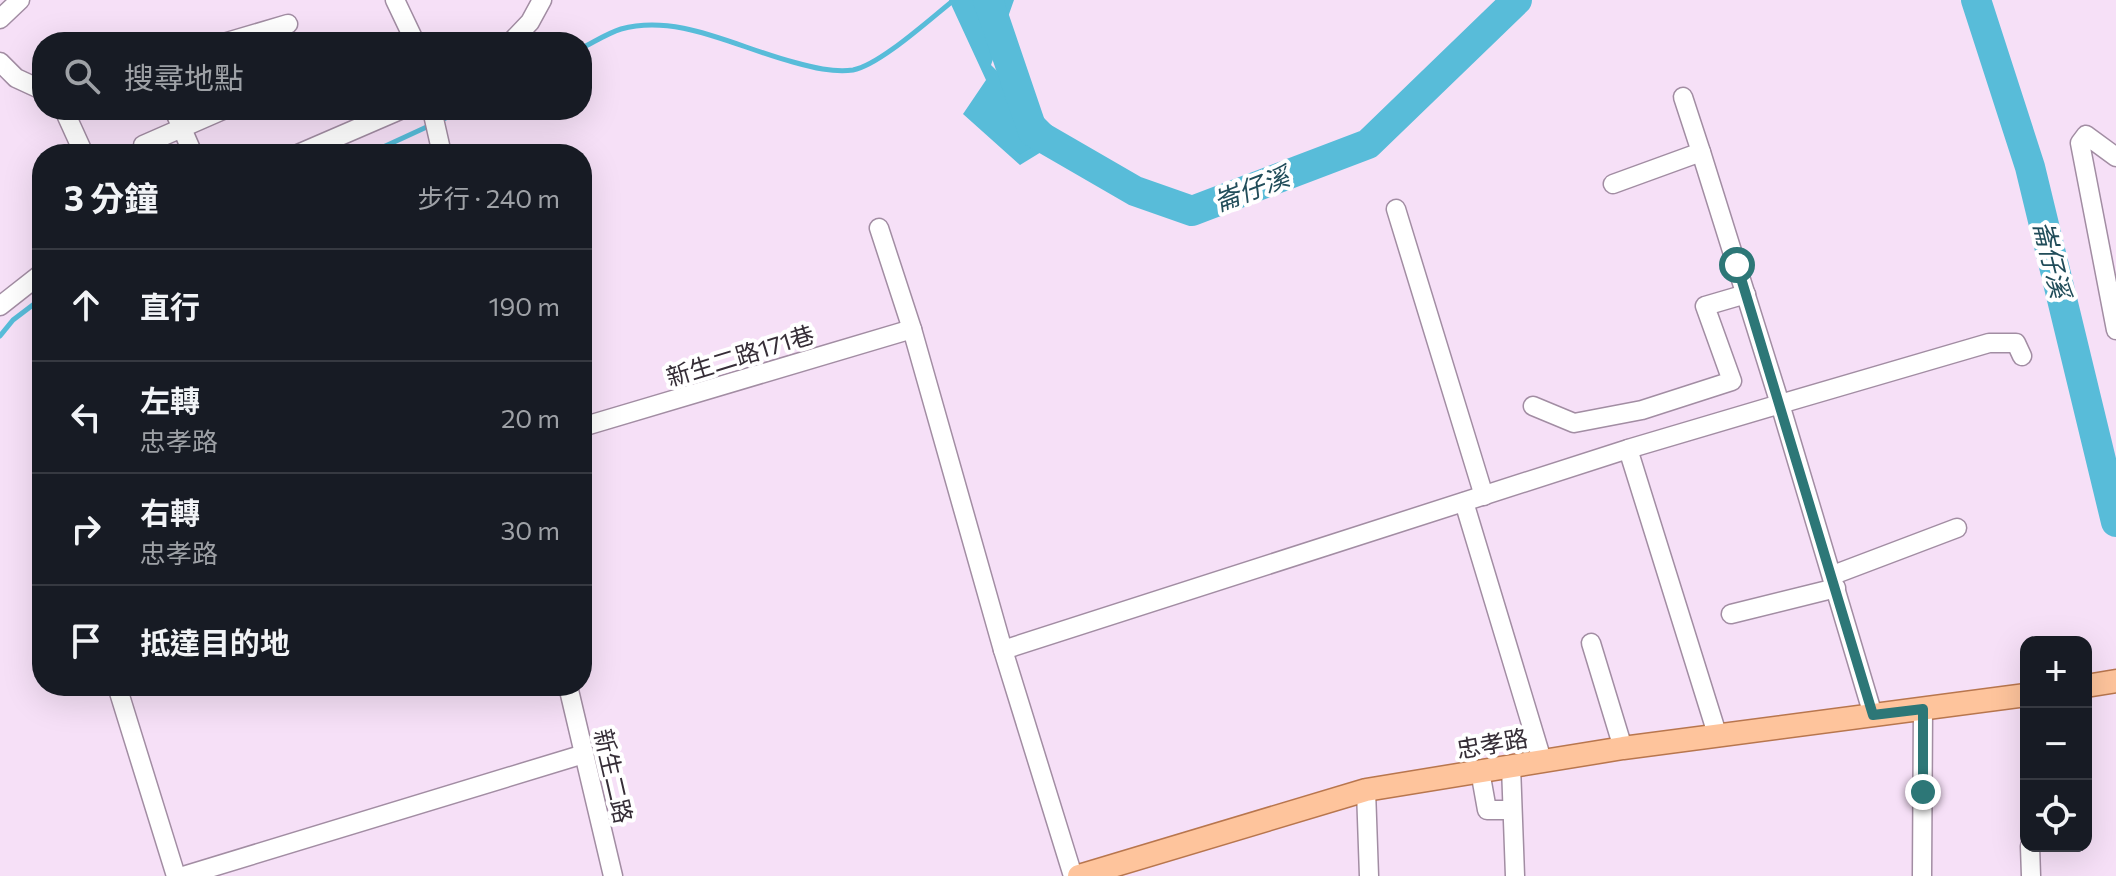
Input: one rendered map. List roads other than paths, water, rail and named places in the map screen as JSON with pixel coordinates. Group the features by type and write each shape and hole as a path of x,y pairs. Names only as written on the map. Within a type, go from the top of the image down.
{"main road":[{"path":"2092,685 2116,681"},
{"name":"忠孝路","path":"1079,876 1366,790 1623,748 2020,696"}],"street":[{"path":"0,19 20,0"},
{"path":"395,0 410,32"},
{"path":"520,32 542,0"},
{"path":"261,32 288,24"},
{"path":"0,62 16,78 32,85"},
{"path":"1683,97 1835,582 1873,715"},
{"path":"69,120 79,144"},
{"path":"178,120 188,144"},
{"path":"145,144 201,120"},
{"path":"321,144 377,120"},
{"path":"434,120 440,144"},
{"path":"2116,157 2086,135 2080,143 2110,269 2116,330"},
{"path":"1613,184 1701,152"},
{"path":"1396,209 1484,496"},
{"path":"879,228 912,329 1003,650 1073,876"},
{"path":"0,306 32,281"},
{"path":"1533,406 1574,423 1642,410 1732,381 1705,306 1746,294"},
{"name":"新生二路171巷","path":"592,424 912,329"},
{"path":"1003,650 1628,449 1989,343 2016,343 2022,356"},
{"path":"1628,449 1718,737"},
{"path":"1464,502 1542,760"},
{"path":"1731,614 1835,582 1957,528"},
{"path":"1591,643 1623,748"},
{"path":"120,696 176,876"},
{"name":"新生二路","path":"570,696 613,876"},
{"path":"1922,876 1923,709"},
{"path":"183,876 584,754"},
{"path":"1511,766 1515,876"},
{"path":"1480,771 1487,810 1505,810"},
{"path":"1366,790 1369,876"},
{"path":"2030,852 2031,876"}],"water":[{"path":"949,0 1014,0 991,65 1064,138 1020,165 963,114 986,80"}],"waterway":[{"path":"592,43 621,29 664,25 708,34 807,66 846,71 864,66 891,50 954,0"},
{"name":"崙仔溪","path":"988,0 1033,132 1135,191 1192,211 1368,144 1517,0"},
{"name":"崙仔溪","path":"1976,0 2030,167 2116,522"},
{"path":"390,144 431,125"},
{"path":"0,336 13,320 32,306"}]}
